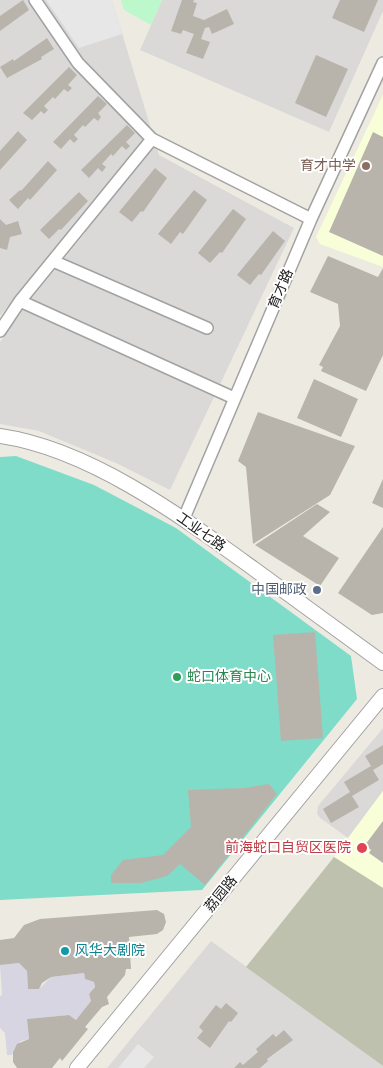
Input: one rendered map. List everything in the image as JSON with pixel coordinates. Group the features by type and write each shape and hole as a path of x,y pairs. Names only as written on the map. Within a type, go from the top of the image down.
{"street":[{"path":"35,0 78,63 152,139 311,219"},
{"name":"育才路","path":"184,518 311,219 383,63"},
{"path":"0,330 20,301 152,139"},
{"path":"53,261 207,328"},
{"path":"20,301 234,398"},
{"name":"工业七路","path":"0,436 42,446 74,459 113,478 184,518 383,663"},
{"name":"荔园路","path":"77,1068 383,696"}],"shaded area":[{"path":"0,0 112,0 159,155 294,228 170,490 116,463 39,431 0,424 0,342 26,305 86,232 73,226 0,316"},
{"path":"46,0 112,0 122,34 79,48"},
{"path":"121,0 162,0 151,25 124,10"},
{"path":"162,0 383,0 383,11 329,132 140,50"},
{"name":"育才中学","path":"383,95 383,267 320,244 316,237"},
{"name":"蛇口体育中心","path":"16,456 94,485 176,528 351,656 357,699 202,890 0,900 0,457"},
{"path":"383,728 383,791 348,838 320,818 317,814 318,806"},
{"name":"前海蛇口自贸区医院","path":"383,791 383,888 334,857"},
{"path":"334,857 383,888 383,1066 246,967"},
{"path":"211,941 383,1066 383,1068 107,1068"},
{"path":"19,963 27,971 28,989 39,989 51,977 84,973 85,979 94,982 95,987 89,994 91,1001 76,1020 69,1015 27,1019 29,1039 21,1041 14,1049 12,1055 7,1055 5,1033 0,1028 0,996 2,995 0,965"},
{"path":"138,1044 154,1057 144,1068 118,1068"}],"building":[{"path":"23,0 29,10 0,31 0,16"},
{"path":"182,0 194,0 193,2 197,3 193,16 204,20 227,9 234,24 212,34 209,27 205,28 201,39 210,42 203,59 186,53 194,34 183,30 181,34 171,31"},
{"path":"340,0 378,0 364,32 332,18"},
{"path":"47,38 54,49 41,57 42,59 7,78 0,67 13,59 14,61"},
{"path":"316,55 348,69 326,117 295,103"},
{"path":"69,67 77,75 68,85 72,88 68,92 64,89 55,99 53,97 44,106 48,110 44,114 41,111 32,120 23,113"},
{"path":"98,96 107,104 98,113 101,117 98,121 94,118 85,127 83,125 74,135 78,139 74,143 70,139 61,149 53,142"},
{"path":"127,125 135,133 126,142 130,146 126,150 122,146 113,156 111,154 102,164 106,167 102,172 98,168 89,178 81,170"},
{"path":"18,131 27,140 0,170 0,151"},
{"name":"育才中学","path":"373,132 383,137 383,256 329,232"},
{"path":"48,161 57,170 30,200 28,198 18,209 9,200 21,191"},
{"path":"155,168 167,178 143,212 141,211 132,222 119,212"},
{"path":"194,190 207,200 183,234 180,232 171,244 158,234"},
{"path":"79,192 88,201 61,230 59,229 49,239 40,230"},
{"path":"233,209 246,219 222,253 220,252 210,263 198,253"},
{"path":"0,219 6,225 18,221 22,234 10,237 7,250 0,248"},
{"path":"273,231 285,241 261,275 259,274 250,285 237,275"},
{"path":"328,256 378,277 383,268 383,355 366,391 321,371 323,367 319,365 340,326 338,304 310,292"},
{"path":"314,379 358,399 341,437 297,418"},
{"path":"258,412 355,446 330,495 253,544 246,467 238,461"},
{"path":"383,479 383,508 372,503"},
{"path":"317,504 330,512 303,536 339,558 320,586 255,545"},
{"path":"383,527 383,613 372,615 338,593"},
{"path":"315,632 323,738 281,741 273,635"},
{"path":"383,745 383,764 373,770 379,780 352,796 359,807 331,823 323,809 350,792 344,782 371,766 365,756"},
{"path":"269,784 277,794 205,885 180,864 167,876 141,883 111,883 111,875 123,860 163,855 191,827 188,790 244,788"},
{"path":"383,821 383,863 369,853 371,850 365,845"},
{"name":"风华大剧院","path":"157,910 164,914 166,922 163,930 157,934 129,937 131,969 126,969 125,975 107,997 109,1004 102,1007 85,1027 88,1029 62,1061 60,1058 52,1068 17,1068 13,1062 13,1052 17,1044 29,1039 27,1019 69,1015 76,1020 91,1001 89,994 95,987 94,982 85,979 84,973 51,977 42,983 39,989 28,989 27,971 19,963 0,965 0,940 14,938 24,925 40,919"},
{"path":"226,1003 238,1013 231,1022 229,1021 210,1048 197,1038 203,1031 199,1027 216,1005 221,1009"},
{"path":"284,1030 293,1040 267,1059 268,1061 260,1068 234,1068 240,1062 243,1065 258,1052 256,1049 273,1034 276,1037"}],"place":[{"name":"育才中学","path":"366,166"},
{"name":"中国邮政","path":"317,590"},
{"name":"蛇口体育中心","path":"177,677"},
{"name":"前海蛇口自贸区医院","path":"362,848"},
{"name":"风华大剧院","path":"65,951"}]}
